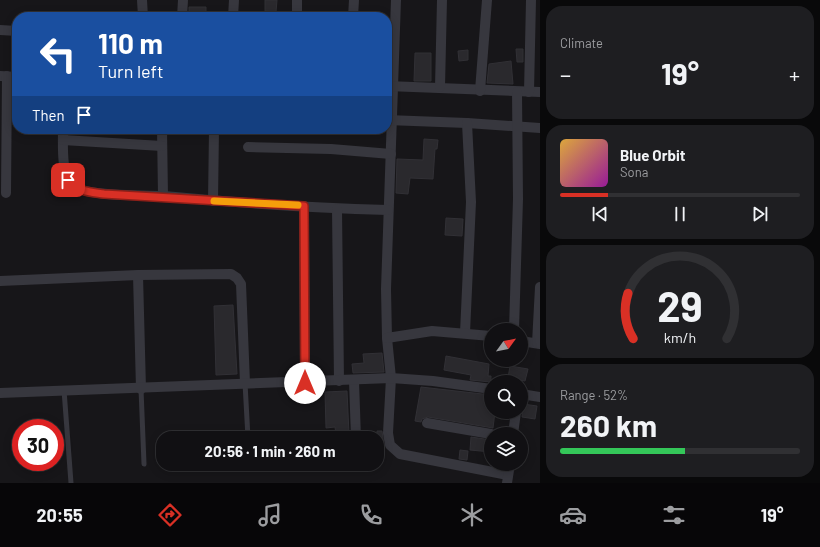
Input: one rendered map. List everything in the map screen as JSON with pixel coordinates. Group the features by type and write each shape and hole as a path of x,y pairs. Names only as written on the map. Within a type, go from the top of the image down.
{"street":[{"path":"142,0 143,12"},
{"path":"182,12 183,0"},
{"path":"233,12 234,0"},
{"path":"297,0 297,12"},
{"path":"353,12 354,0"},
{"path":"392,58 396,0"},
{"path":"440,87 442,0"},
{"path":"480,91 486,0"},
{"path":"529,92 531,0"},
{"path":"0,30 12,31"},
{"path":"6,193 8,76"},
{"path":"392,87 440,87 480,91 540,92"},
{"path":"514,323 518,126 517,92"},
{"path":"392,120 540,128"},
{"path":"465,333 471,202 467,123"},
{"path":"64,134 63,153 68,180 72,186 80,190 104,194 163,196 213,201 388,210"},
{"path":"162,134 163,196"},
{"path":"213,201 214,134"},
{"path":"390,134 387,338 391,378 388,433 390,445 400,454 508,479"},
{"path":"63,140 162,146"},
{"path":"248,147 317,148 391,154"},
{"path":"304,206 305,383"},
{"path":"337,208 339,381"},
{"path":"0,282 138,275 231,274 237,278 241,284 245,383"},
{"path":"138,275 141,389"},
{"path":"528,342 539,344 540,287"},
{"path":"387,338 420,332 465,333 484,335"},
{"path":"0,393 64,389 141,389 245,383 305,383 391,378 433,381 484,388"},
{"path":"354,381 356,431"},
{"path":"528,395 540,397"},
{"path":"427,423 484,433"}],"lane":[{"path":"245,383 248,431"},
{"path":"64,389 71,483"},
{"path":"141,389 144,464"}],"building":[{"path":"265,0 277,0 276,12 265,11"},
{"path":"189,7 206,7 206,12 189,12"},
{"path":"516,49 523,49 523,62 517,62"},
{"path":"468,50 468,60 459,61 458,51"},
{"path":"415,53 431,53 431,81 414,81"},
{"path":"511,61 513,84 487,83 489,64"},
{"path":"424,139 438,140 437,149 435,149 433,179 410,178 408,194 396,193 397,159 423,160"},
{"path":"446,218 463,219 462,236 445,235"},
{"path":"233,305 237,374 216,375 214,306"},
{"path":"382,353 384,372 353,373 352,364 364,363 363,354"},
{"path":"446,356 484,363 484,367 489,367 488,375 484,375 484,381 470,380 471,375 444,370"},
{"path":"510,367 528,369 526,375 508,375"},
{"path":"421,387 484,394 484,419 494,419 493,427 428,417 422,419 421,422 415,421"},
{"path":"347,391 349,431 336,431 335,427 326,428 325,392"},
{"path":"528,405 537,406 535,419 528,418"},
{"path":"471,437 484,439 484,451 470,450"},
{"path":"460,450 468,451 467,460 459,459"}],"slow traffic":[{"path":"214,201 298,205"}],"route":[{"path":"68,180 72,186 80,190 104,194 163,196 199,200 304,206 305,383"}]}
